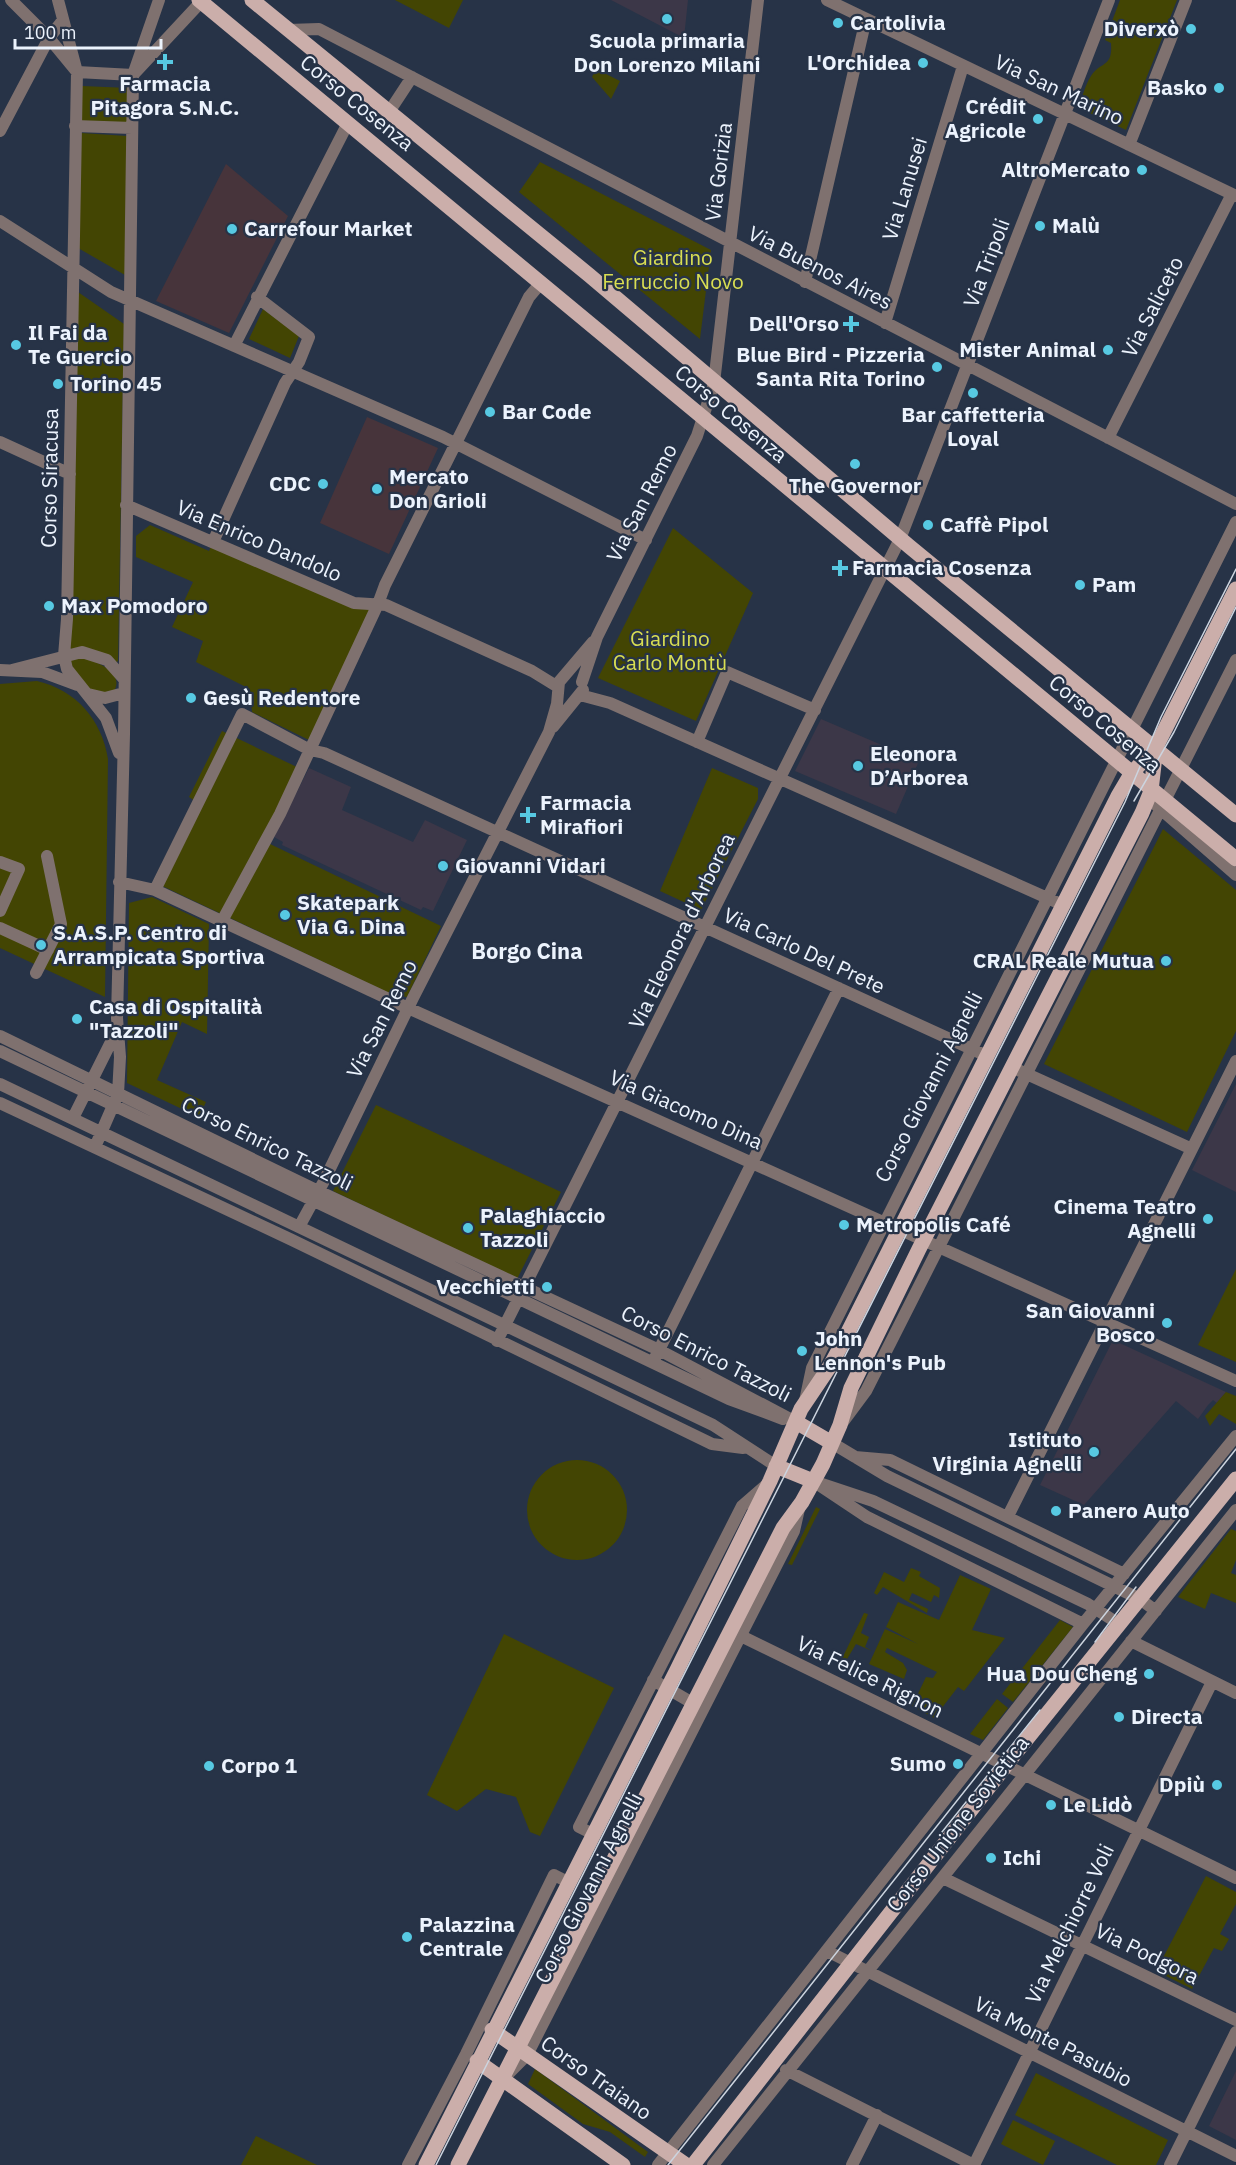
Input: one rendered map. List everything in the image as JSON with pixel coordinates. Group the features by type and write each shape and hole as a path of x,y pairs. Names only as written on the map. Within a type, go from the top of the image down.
{"main road":[{"name":"Corso Cosenza","path":"252,0 589,275 714,384 900,539 1236,814"},
{"name":"Corso Cosenza","path":"200,1 886,569 1123,767 1157,799 1236,859"},
{"name":"Corso Giovanni Agnelli","path":"458,2165 502,2079 522,2051 698,1707 783,1528 813,1481 840,1425 851,1388 924,1239 1019,1070 1094,924 1142,813 1157,799 1156,747 1236,589"},
{"name":"Corso Giovanni Agnelli","path":"426,2165 487,2027 524,1975 568,1882 768,1483 805,1403 830,1366 1118,796 1123,767 1156,747"},
{"path":"796,1422 832,1443"},
{"path":"776,1466 813,1481"},
{"name":"Corso Unione Sovietica","path":"693,2165 1007,1765 1236,1479"},
{"name":"Corso Traiano","path":"487,2027 522,2051 662,2159 686,2165"},
{"path":"472,2058 623,2165"}],"street":[{"path":"11,0 49,38 77,72 133,75 200,1"},
{"name":"Corso Siracusa","path":"58,0 77,72 70,474 64,656 67,669 106,718 122,763"},
{"name":"Corso Siracusa","path":"95,1147 116,1099 120,1057 117,1031 133,75 159,0"},
{"name":"Via Gorizia","path":"714,384 758,0"},
{"name":"Via San Marino","path":"827,0 1234,195"},
{"name":"Via Tripoli","path":"900,539 1109,0"},
{"path":"1129,145 1186,0"},
{"path":"805,282 866,19"},
{"path":"0,131 49,38 63,20"},
{"name":"Via Buenos Aires","path":"288,30 319,29 1236,504"},
{"name":"Via Lanusei","path":"885,323 963,66"},
{"name":"Corso Cosenza","path":"388,112 412,77"},
{"path":"234,346 348,123"},
{"path":"75,126 132,128"},
{"name":"Via Saliceto","path":"1108,438 1234,195"},
{"path":"0,221 129,300 454,444 646,540"},
{"path":"222,921 279,817 378,604 384,585 454,444 529,297 540,284"},
{"path":"213,542 309,337 258,297"},
{"name":"Via San Remo","path":"299,1227 549,732 581,690 597,637 704,420 714,384"},
{"path":"0,442 70,474"},
{"name":"Via Enrico Dandolo","path":"126,505 354,603 378,604 561,683"},
{"name":"Corso Giovanni Agnelli","path":"805,1403 812,1368 1047,898 1123,767 1132,728 1236,522"},
{"name":"Via Eleonora d'Arborea","path":"497,1341 900,539"},
{"name":"Via San Remo","path":"549,732 561,683 597,637"},
{"path":"6,670 82,652 98,655 107,660 124,679"},
{"name":"Corso Giovanni Agnelli","path":"1094,924 1157,799 1181,768 1236,660"},
{"path":"6,670 42,672 105,698 124,693"},
{"path":"698,742 727,672 815,710"},
{"path":"581,690 568,700 561,683 576,676 581,690 1063,905"},
{"name":"Via Carlo Del Prete","path":"155,890 242,714 310,750 324,753 987,1056"},
{"name":"Corso Cosenza","path":"1213,795 1236,804"},
{"name":"Corso Cosenza","path":"1157,799 1236,875"},
{"path":"36,973 61,924 47,856"},
{"path":"0,862 19,869 0,911"},
{"name":"Via Giacomo Dina","path":"119,882 155,890 408,1008 1236,1380"},
{"path":"0,928 48,950"},
{"path":"653,1362 838,988"},
{"name":"Corso Siracusa","path":"73,1118 117,1031"},
{"name":"Corso Enrico Tazzoli","path":"0,1036 88,1087"},
{"name":"Corso Enrico Tazzoli","path":"0,1051 116,1099 521,1293 653,1362 772,1417 796,1422"},
{"path":"1008,1516 1236,1062"},
{"path":"1019,1070 1192,1149"},
{"name":"Corso Giovanni Agnelli","path":"840,1425 866,1391 939,1246 1019,1070"},
{"path":"0,1084 713,1425 776,1466"},
{"path":"0,1103 712,1444 747,1448"},
{"name":"Corso Enrico Tazzoli","path":"521,1293 658,1350 796,1422"},
{"name":"Corso Unione Sovietica","path":"662,2159 1083,1624 1236,1436"},
{"path":"832,1443 887,1476 1113,1588 1140,1599 1155,1611"},
{"path":"855,1457 890,1460 1124,1574"},
{"path":"813,1481 873,1501 1096,1609 1119,1624"},
{"path":"813,1481 867,1517 1083,1624"},
{"name":"Corso Giovanni Agnelli","path":"593,1834 579,1827 652,1680 742,1506 768,1483"},
{"name":"Corso Giovanni Agnelli","path":"698,1707 741,1636 794,1532 800,1504"},
{"name":"Corso Unione Sovietica","path":"714,2165 786,2070 943,1878 1236,1510"},
{"name":"Via Felice Rignon","path":"741,1636 981,1753"},
{"path":"1131,1641 1236,1693"},
{"path":"652,1680 698,1707"},
{"name":"Via Melchiorre Voli","path":"974,2165 1212,1682"},
{"name":"Corso Unione Sovietica","path":"981,1753 1007,1765"},
{"path":"1007,1765 1236,1878"},
{"name":"Corso Giovanni Agnelli","path":"487,2027 554,1875 568,1882"},
{"name":"Via Podgora","path":"943,1878 1236,2020"},
{"path":"827,1951 851,1963"},
{"name":"Via Monte Pasubio","path":"851,1963 1236,2156"},
{"path":"1170,2165 1236,2032"},
{"name":"Corso Giovanni Agnelli","path":"408,2165 472,2058"},
{"path":"786,2070 974,2165"},
{"path":"852,2165 878,2115"}],"shaded area":[{"name":"Scuola primaria Don Lorenzo Milani","path":"611,0 688,0 684,38"},
{"path":"226,164 288,216 229,333 156,301"},
{"name":"Mercato Don Grioli","path":"367,417 438,448 389,554 320,523"},
{"name":"Eleonora D’Arborea","path":"821,719 919,761 896,814 795,771"},
{"path":"309,768 351,787 342,810 413,842 425,820 467,840 433,911 423,907 421,910 282,845 283,842 274,837"},
{"path":"1236,1084 1236,1192 1192,1170"},
{"name":"Istituto Virginia Agnelli","path":"1113,1340 1226,1392 1217,1403 1213,1400 1198,1419 1176,1401 1084,1505 1040,1485"},
{"path":"1236,2071 1236,2140 1209,2126"}],"green space":[{"path":"395,0 463,0 449,28"},
{"path":"1120,0 1177,0 1126,130 1079,108 1091,76 1110,57 1111,43 1105,40"},
{"path":"596,69 620,81 611,99 592,77"},
{"path":"82,86 129,88 127,123 81,122"},
{"path":"81,133 127,136 125,275 78,248"},
{"name":"Giardino Ferruccio Novo","path":"540,162 711,250 700,339 519,192"},
{"path":"78,292 124,324 118,661 115,663 70,651"},
{"path":"263,309 299,336 290,358 249,339"},
{"path":"150,525 209,551 213,542 354,603 378,604 313,742 252,712 250,689 196,662 203,641 172,627 193,582 136,557 136,536"},
{"name":"Giardino Carlo Montù","path":"673,528 753,593 696,721 598,678"},
{"path":"80,657 93,661 113,673 116,686 113,693 91,692 73,668 70,659"},
{"path":"37,681 51,685 75,699 93,720 105,745 108,759 105,997 0,948 0,684"},
{"path":"222,731 301,769 270,844 441,926 407,997 393,995 156,883 195,801 189,797"},
{"path":"712,768 758,788 758,799 701,910 660,891"},
{"name":"CRAL Reale Mutua","path":"1163,829 1236,890 1236,1031 1187,1132 1044,1064"},
{"path":"152,897 209,924 207,1034 182,1022 157,1080 206,1102 199,1117 127,1083 129,903"},
{"name":"Palaghiaccio Tazzoli","path":"376,1105 561,1192 517,1279 333,1191"},
{"path":"1236,1269 1236,1362 1198,1345"},
{"path":"1226,1392 1236,1396 1236,1424 1219,1414 1210,1426 1205,1416"},
{"path":"577,1460 596,1464 612,1475 623,1491 627,1510 623,1529 612,1545 596,1556 577,1560 558,1556 542,1545 531,1529 527,1510 531,1491 542,1475 558,1464"},
{"path":"816,1507 820,1509 792,1565 788,1564"},
{"path":"1231,1529 1236,1531 1236,1560 1231,1573 1236,1575 1236,1603 1211,1593 1205,1609 1178,1597"},
{"path":"911,1568 921,1572 919,1576 940,1588 939,1598 934,1595 931,1602 912,1593 909,1600 928,1609 927,1613 883,1587 877,1595 874,1593 884,1572 904,1582"},
{"path":"960,1575 991,1589 972,1630 1005,1638 964,1691 958,1687 934,1718 912,1706 926,1677 933,1678 937,1672 887,1648 885,1652 903,1663 907,1670 904,1679 869,1664 885,1629 918,1644 886,1627 898,1602 939,1620"},
{"path":"864,1613 868,1614 861,1633 869,1637 865,1647 872,1651 856,1644 840,1671 837,1669"},
{"path":"1060,1620 1073,1627 1013,1702 1002,1694"},
{"path":"504,1634 614,1688 540,1836 530,1832 516,1797 486,1789 457,1811 427,1795"},
{"path":"997,1699 1008,1708 983,1740 970,1734"},
{"path":"1206,1876 1236,1892 1236,1904 1220,1934 1229,1939 1222,1951 1214,1948 1192,1989 1156,1971"},
{"path":"535,2069 648,2152 645,2157 610,2132 583,2124 528,2084"},
{"path":"1036,2073 1168,2140 1156,2165 1117,2165 1015,2115"},
{"path":"1013,2120 1055,2141 1043,2165 1001,2144"},
{"path":"256,2136 317,2165 241,2165"}],"tram line":[{"path":"436,2165 1125,802 1161,717 1236,569"},
{"path":"1134,801 1174,732 1236,607"},
{"path":"668,2165 1236,1449"},
{"path":"1095,1642 1136,1587"},
{"path":"942,1832 1040,1710"}],"place":[{"name":"Scuola primaria Don Lorenzo Milani","path":"667,19"},
{"name":"Cartolivia","path":"838,23"},
{"name":"Diverxò","path":"1191,29"},
{"name":"Farmacia Pitagora S.N.C.","path":"165,62"},
{"name":"L'Orchidea","path":"923,63"},
{"name":"Basko","path":"1219,88"},
{"name":"Crédit Agricole","path":"1038,119"},
{"name":"AltroMercato","path":"1142,170"},
{"name":"Malù","path":"1040,226"},
{"name":"Carrefour Market","path":"232,229"},
{"name":"Dell'Orso","path":"851,324"},
{"name":"Il Fai da Te Guercio","path":"16,345"},
{"name":"Mister Animal","path":"1108,350"},
{"name":"Blue Bird - Pizzeria Santa Rita Torino","path":"937,367"},
{"name":"Torino 45","path":"58,384"},
{"name":"Bar caffetteria Loyal","path":"973,393"},
{"name":"Bar Code","path":"490,412"},
{"name":"The Governor","path":"855,464"},
{"name":"CDC","path":"323,484"},
{"name":"Mercato Don Grioli","path":"377,489"},
{"name":"Caffè Pipol","path":"928,525"},
{"name":"Farmacia Cosenza","path":"840,568"},
{"name":"Pam","path":"1080,585"},
{"name":"Max Pomodoro","path":"49,606"},
{"name":"Gesù Redentore","path":"191,698"},
{"name":"Eleonora D’Arborea","path":"858,766"},
{"name":"Farmacia Mirafiori","path":"528,815"},
{"name":"Giovanni Vidari","path":"443,866"},
{"name":"Skatepark Via G. Dina","path":"285,915"},
{"name":"S.A.S.P. Centro di Arrampicata Sportiva","path":"41,945"},
{"name":"CRAL Reale Mutua","path":"1166,961"},
{"name":"Casa di Ospitalità \"Tazzoli\"","path":"77,1019"},
{"name":"Cinema Teatro Agnelli","path":"1208,1219"},
{"name":"Metropolis Café","path":"844,1225"},
{"name":"Palaghiaccio Tazzoli","path":"468,1228"},
{"name":"Vecchietti","path":"547,1287"},
{"name":"San Giovanni Bosco","path":"1167,1323"},
{"name":"John Lennon's Pub","path":"802,1351"},
{"name":"Istituto Virginia Agnelli","path":"1094,1452"},
{"name":"Panero Auto","path":"1056,1511"},
{"name":"Hua Dou Cheng","path":"1149,1674"},
{"name":"Directa","path":"1119,1717"},
{"name":"Sumo","path":"958,1764"},
{"name":"Corpo 1","path":"209,1766"},
{"name":"Dpiù","path":"1217,1785"},
{"name":"Le Lidò","path":"1051,1805"},
{"name":"Ichi","path":"991,1858"},
{"name":"Palazzina Centrale","path":"407,1937"}],"district":[{"name":"Borgo Cina","path":"527,951"}]}
